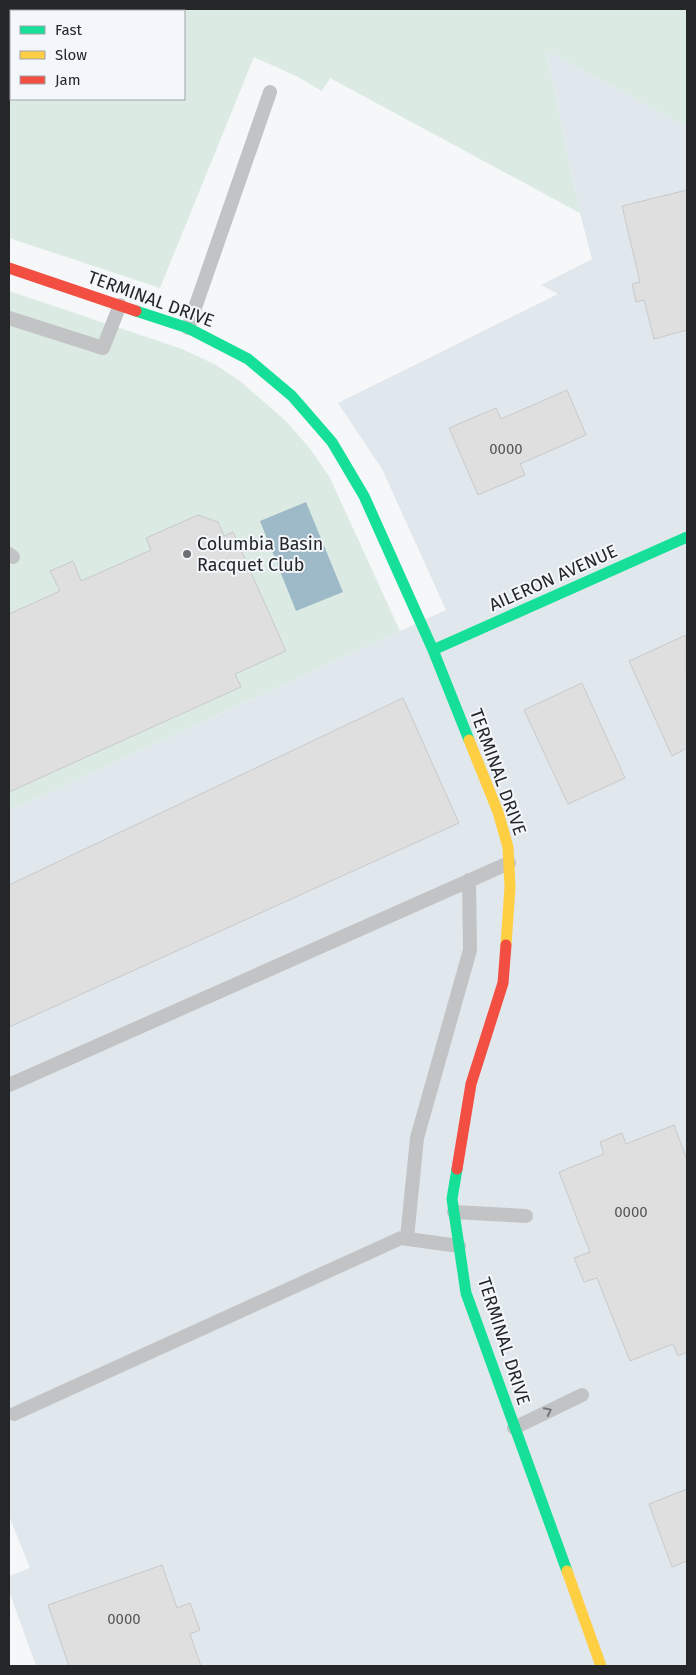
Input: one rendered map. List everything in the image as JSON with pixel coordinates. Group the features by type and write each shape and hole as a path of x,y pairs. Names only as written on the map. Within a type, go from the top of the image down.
{"street":[{"name":"TERMINAL DRIVE","path":"9,268 188,328 248,359 292,396 332,442 364,496 433,650 498,812 508,847 510,887 503,983 471,1084 452,1198 466,1293 601,1666"},
{"name":"AILERON AVENUE","path":"433,650 687,537"}],"lane":[{"path":"188,328 270,92"},
{"path":"9,318 102,348 120,305"},
{"path":"9,1085 508,863"},
{"path":"407,1238 417,1138 470,950 469,880"},
{"path":"454,1212 526,1216"},
{"path":"14,1414 401,1238 459,1246"},
{"path":"514,1428 582,1395"}],"shaded area":[{"path":"9,9 687,9 687,127 546,50 580,213 330,78 322,91 298,77 254,57 160,288 9,238"},
{"path":"546,50 687,127 687,1666 36,1666 9,1591 9,1576 30,1568 9,1516 9,811 446,610 382,469 338,403 558,294 541,285 592,259 580,213"},
{"name":"Columbia Basin Racquet Club","path":"9,291 182,349 216,365 240,381 263,401 287,422 311,450 330,478 400,631 9,811"}],"water":[{"path":"306,502 343,592 296,611 260,521"}],"building":[{"path":"687,190 687,330 654,339 644,300 636,302 632,284 640,282 622,206"},
{"path":"567,390 586,435 520,464 525,475 478,495 449,428 496,408 501,419"},
{"path":"198,515 218,522 224,536 233,532 286,651 235,674 241,687 9,792 9,614 60,591 50,571 73,561 81,581 151,550 146,538"},
{"path":"686,635 687,748 672,756 629,661"},
{"path":"582,683 625,778 568,804 524,710"},
{"path":"403,698 459,823 9,1027 9,885"},
{"path":"674,1125 687,1160 687,1352 678,1356 673,1344 630,1361 597,1278 584,1282 574,1258 590,1252 559,1172 604,1154 600,1142 622,1133 626,1144"},
{"path":"687,1489 687,1561 672,1567 649,1504"},
{"path":"162,1565 177,1608 190,1603 200,1630 190,1634 201,1666 69,1666 48,1605"}],"traffic: fast":[{"path":"136,311 188,328 248,359 292,396 332,442 364,496 433,650 469,740"},
{"path":"433,650 687,537"},
{"path":"457,1169 452,1199 466,1293 567,1571"}],"traffic: slow":[{"path":"469,740 498,812 508,847 510,887 506,945"},
{"path":"567,1571 601,1666"}],"traffic: jam":[{"path":"9,268 136,311"},
{"path":"457,1169 471,1084 503,983 506,945"}],"place":[{"name":"Columbia Basin Racquet Club","path":"187,554"}]}
